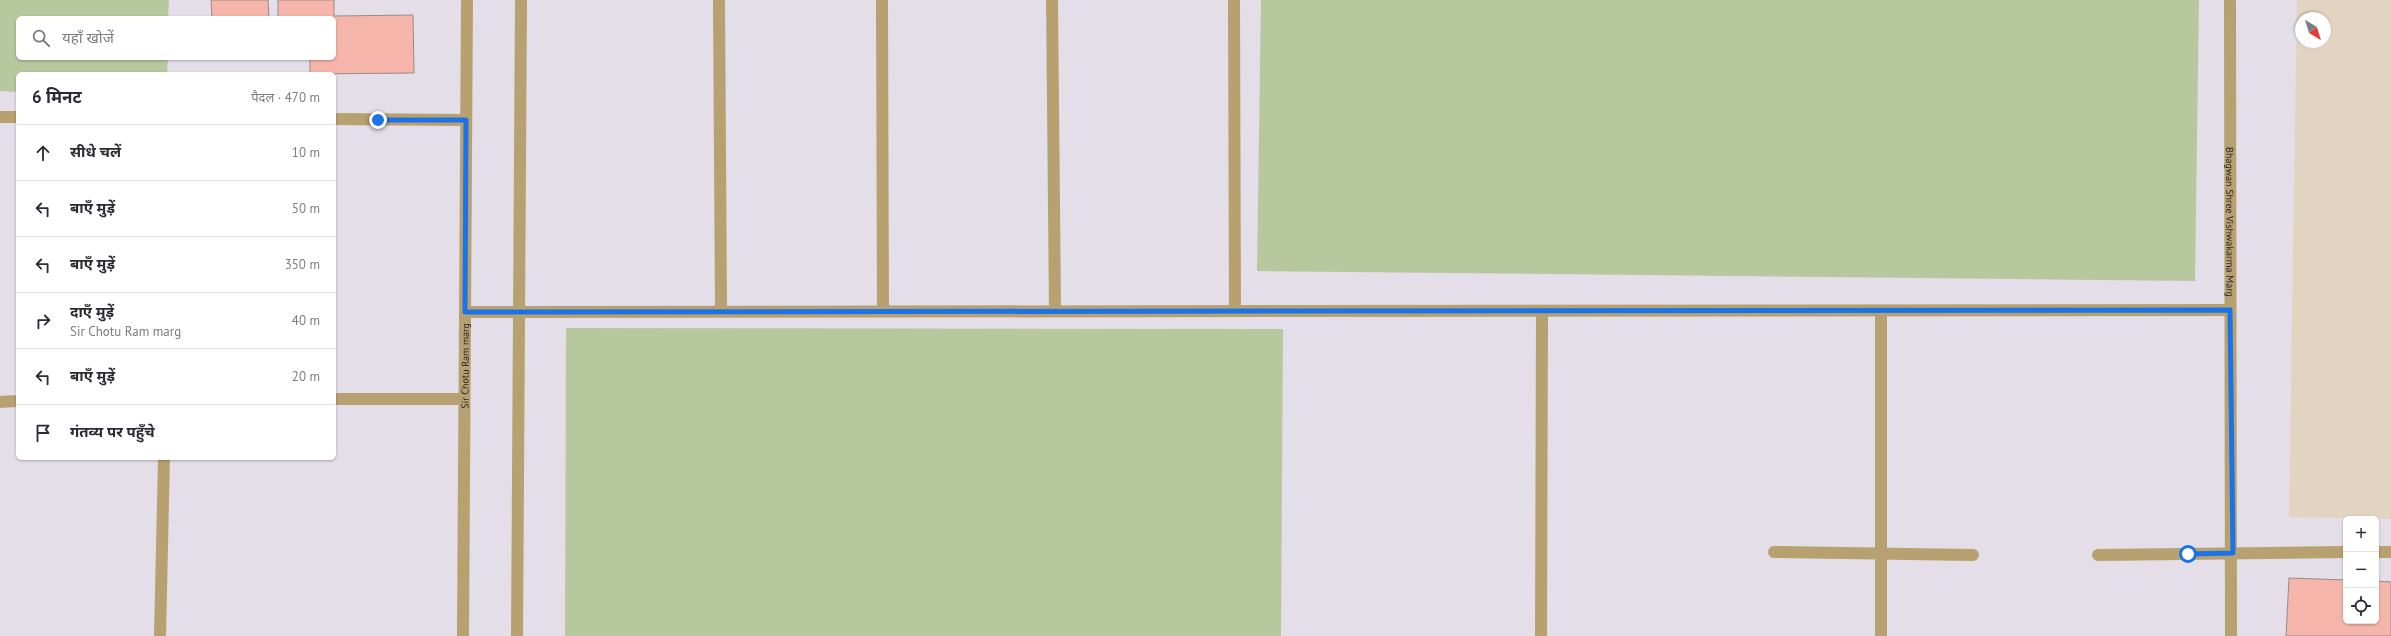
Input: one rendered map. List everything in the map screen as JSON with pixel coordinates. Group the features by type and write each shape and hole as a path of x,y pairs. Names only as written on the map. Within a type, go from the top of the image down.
{"street":[{"name":"Sir Chotu Ram marg","path":"463,636 467,0"},
{"path":"517,636 521,0"},
{"path":"719,0 721,311"},
{"path":"882,0 883,312"},
{"path":"1052,0 1055,311"},
{"path":"1234,0 1235,311"},
{"name":"Bhagwan Shree Vishwakarma Marg","path":"2230,0 2230,310 2233,553 2231,636"},
{"path":"0,117 16,117"},
{"path":"336,119 466,120"},
{"path":"465,312 2230,310"},
{"path":"1541,636 1542,311"},
{"path":"1881,311 1881,636"},
{"path":"336,399 464,399"},
{"path":"0,402 16,401"},
{"path":"160,636 164,460"},
{"path":"1774,552 1973,555"},
{"path":"2098,555 2343,552"},
{"path":"2379,552 2391,552"}],"shaded area":[{"path":"2297,0 2391,0 2391,519 2379,519 2379,516 2343,516 2343,518 2289,517 2296,48 2331,48 2331,12 2297,12"}],"green space":[{"path":"0,0 169,0 168,16 16,16 16,60 168,60 167,72 16,72 16,92 0,91"},
{"path":"1261,0 2199,0 2195,281 1257,271"},
{"path":"566,328 1283,329 1281,636 565,636"}],"building":[{"path":"211,0 268,0 269,16 212,16"},
{"path":"278,0 334,0 334,16 278,16"},
{"path":"413,15 414,73 336,74 336,72 310,72 310,60 336,60 336,16 334,16"},
{"path":"2289,578 2343,580 2343,624 2379,624 2379,581 2391,582 2391,636 2286,636"}],"route":[{"path":"378,120 466,120 465,312 2230,310 2233,553 2188,554"}]}
